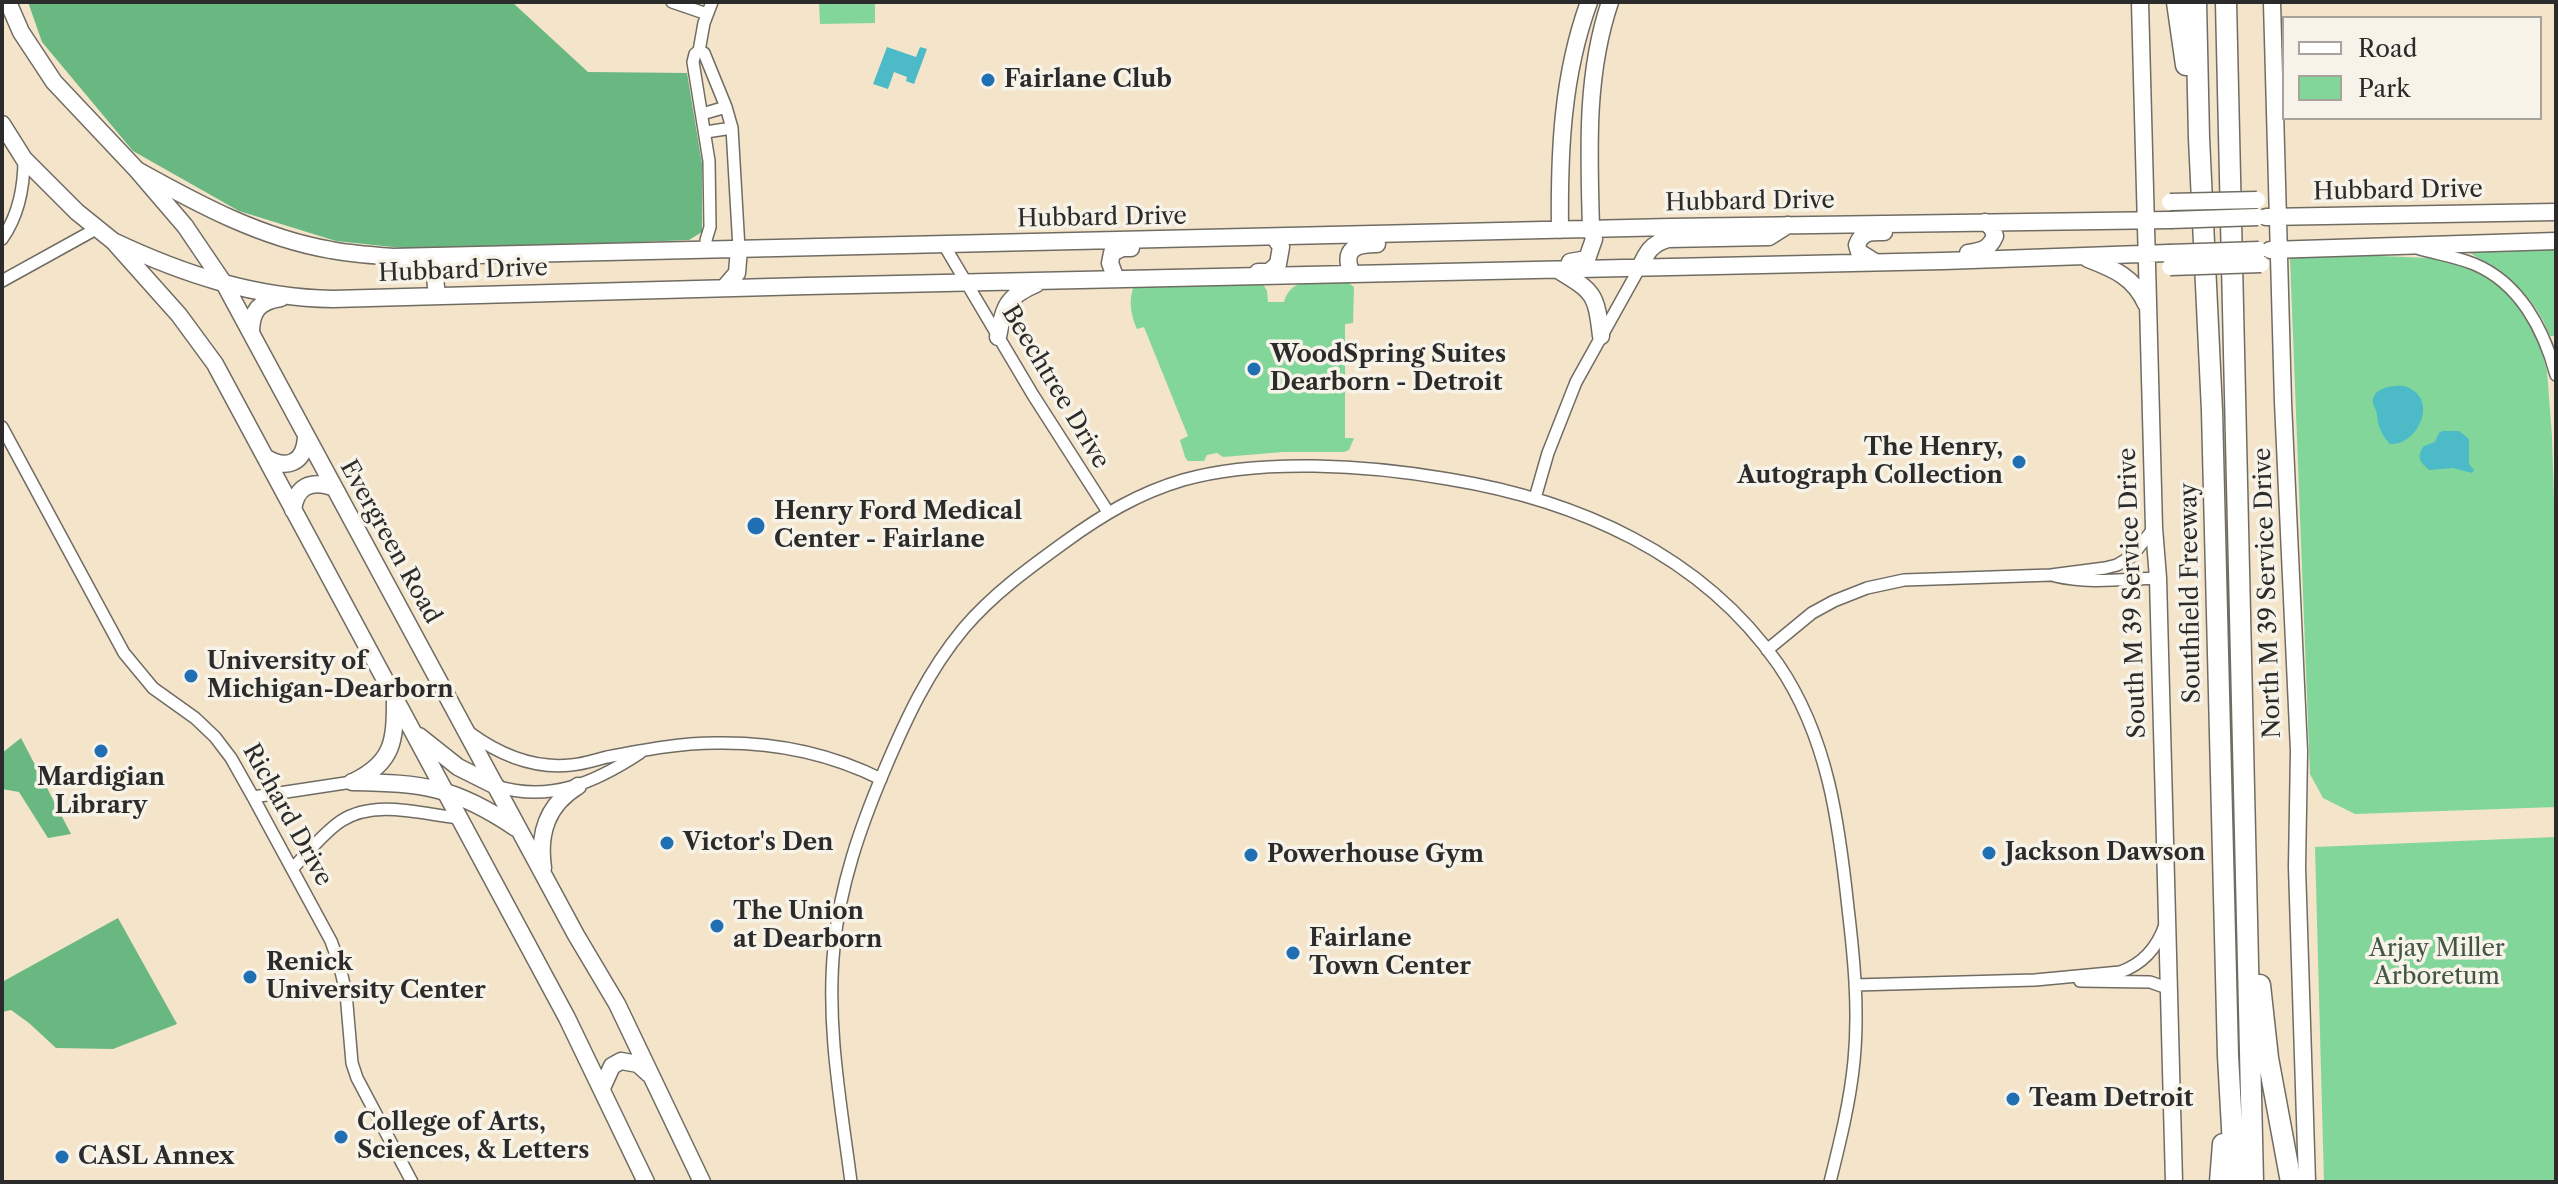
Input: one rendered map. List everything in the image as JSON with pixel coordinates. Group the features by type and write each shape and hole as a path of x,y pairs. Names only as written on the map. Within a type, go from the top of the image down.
{"highway":[{"path":"2177,2 2188,86 2199,138"},
{"name":"Southfield Freeway","path":"2196,2 2212,411 2228,1056 2235,1182"},
{"name":"Southfield Freeway","path":"2226,2 2253,1182"},
{"path":"2229,74 2238,2"},
{"path":"2247,853 2268,1058 2291,1182"},
{"path":"2220,1182 2228,1056"}],"street":[{"name":"Evergreen Road","path":"8,2 21,32 54,82 185,226 225,285 332,487 612,994 702,1182"},
{"path":"672,2 707,14"},
{"path":"707,250 710,227 706,132 693,72 695,54 699,51 712,2"},
{"path":"1560,230 1561,128 1568,81 1589,2"},
{"path":"1447,272 1471,264 1577,262 1587,259 1594,239 1591,229 1589,105 1596,52 1610,2"},
{"name":"South M 39 Service Drive","path":"2140,2 2174,1182"},
{"name":"North M 39 Service Drive","path":"2272,2 2278,250 2299,751 2297,867 2307,1182"},
{"path":"2,21 21,32"},
{"path":"1576,46 1596,52"},
{"path":"699,51 704,53 732,128 739,249 737,273 724,288"},
{"path":"1568,81 1582,89 1589,105"},
{"path":"702,114 726,107"},
{"path":"2,124 24,159 96,229 113,241 179,315 215,364 567,1018 646,1182"},
{"path":"706,132 732,128"},
{"path":"2,239 21,198 24,159"},
{"path":"1559,170 1589,169"},
{"name":"Hubbard Drive","path":"137,170 222,215 291,241 332,250 393,257 1591,229 2556,212"},
{"path":"2145,187 2160,201 2257,200 2270,193 2276,179"},
{"path":"1935,261 1951,254 1982,251 1991,245 1995,236 1985,222"},
{"path":"1875,262 1859,252 1857,245 1867,232 1947,230 1964,223"},
{"path":"1535,498 1562,414 1581,372 1647,251 1656,243 1668,239 1769,237 1789,225"},
{"path":"2,281 96,229"},
{"path":"1352,274 1349,254 1355,247 1364,244 1454,242 1472,233"},
{"path":"1206,278 1224,273 1269,272 1280,259 1281,247 1275,238"},
{"path":"1116,279 1110,263 1112,253 1122,248 1196,246 1211,239"},
{"name":"Hubbard Drive","path":"113,241 225,285 287,297 333,299 1935,261 2147,253 2169,260 2260,257 2278,250 2556,241"},
{"path":"944,245 967,283"},
{"path":"2400,245 2476,265 2501,281 2522,302 2539,327 2556,375"},
{"path":"438,296 435,274 455,256"},
{"path":"2083,257 2127,278 2135,285 2149,310"},
{"path":"2260,257 2279,277"},
{"path":"2147,288 2169,260"},
{"path":"1556,269 1593,295 1598,308 1601,336"},
{"path":"998,337 1001,316 1007,303 1024,289 1045,281"},
{"name":"Beechtree Drive","path":"967,283 1108,512"},
{"path":"251,334 255,310 270,299 287,297"},
{"name":"Richard Drive","path":"2,427 124,653 153,688 195,718 215,737 253,797 331,941 346,993 352,1063 357,1078 412,1182"},
{"path":"265,457 275,464 287,464 298,459 305,450 306,438"},
{"path":"851,1182 832,1036 832,974 838,915 850,862 881,779 923,685 965,627 1003,589 1108,512 1161,487 1224,472 1340,467 1464,481 1535,498 1606,524 1668,557 1727,604 1767,650 1803,708 1829,778 1843,861 1855,985 1854,1064 1844,1126 1830,1182"},
{"path":"293,510 294,499 300,490 310,484 332,487"},
{"path":"1767,650 1812,613 1867,588 1904,580 2051,575 2117,565 2132,556 2154,528"},
{"path":"2051,575 2068,579 2158,578"},
{"path":"352,782 372,772 387,757 393,741 395,700"},
{"path":"409,726 440,755 467,772 496,786 535,791 578,786 609,774 644,751"},
{"path":"467,731 503,754 542,765 575,765 644,751 715,743 803,750 841,761 881,779"},
{"path":"253,797 352,782 443,789 484,807 521,831"},
{"path":"545,877 541,846 545,823 558,801 578,786"},
{"path":"292,869 342,821 367,811 394,810 458,818"},
{"path":"2035,980 2120,972 2132,967 2144,960 2161,937 2168,917"},
{"path":"1855,985 2035,980 2150,982 2170,989"},
{"path":"602,1088 612,1066 621,1061 638,1064 653,1078"}],"green space":[{"path":"28,2 512,2 588,72 687,73 702,164 702,232 689,240 412,249 336,241 239,211 133,151 42,42"},
{"path":"819,2 875,2 875,23 820,24"},
{"path":"2556,246 2555,336 2550,336 2536,309 2518,287 2470,253"},
{"path":"2357,255 2428,258 2458,263 2484,275 2516,300 2539,341 2547,371 2552,436 2556,565 2556,807 2355,814 2323,798 2310,774 2290,258"},
{"path":"1346,281 1354,287 1353,323 1345,324 1345,438 1354,438 1349,450 1223,457 1217,453 1207,455 1204,461 1188,461 1180,440 1188,436 1144,327 1137,329 1133,319 1131,302 1134,286 1263,284 1268,302 1284,302 1293,287 1300,283"},
{"path":"21,738 71,834 48,838 19,792 2,789 2,753"},
{"name":"Arjay Miller Arboretum","path":"2556,837 2556,1182 2324,1182 2315,847"},
{"path":"118,918 177,1024 113,1049 56,1048 11,1010 2,1012 2,982"}],"water":[{"path":"887,47 916,57 920,47 927,49 914,84 906,81 907,77 894,72 888,89 873,84"},
{"path":"2404,386 2421,400 2421,420 2409,437 2400,443 2390,444 2379,428 2373,398 2384,388"},
{"path":"2443,431 2459,431 2469,439 2472,473 2453,468 2429,470 2421,462 2420,453 2424,446 2435,442"}],"place":[{"name":"Fairlane Club","path":"988,80"},
{"name":"WoodSpring Suites Dearborn - Detroit","path":"1254,369"},
{"name":"The Henry, Autograph Collection","path":"2019,462"},
{"name":"Henry Ford Medical Center - Fairlane","path":"756,526"},
{"name":"University of Michigan-Dearborn","path":"191,676"},
{"name":"Mardigian Library","path":"101,751"},
{"name":"Victor's Den","path":"667,843"},
{"name":"Jackson Dawson","path":"1989,853"},
{"name":"Powerhouse Gym","path":"1251,855"},
{"name":"The Union at Dearborn","path":"717,926"},
{"name":"Fairlane Town Center","path":"1293,953"},
{"name":"Renick University Center","path":"250,977"},
{"name":"Team Detroit","path":"2013,1099"},
{"name":"College of Arts, Sciences, & Letters","path":"341,1137"},
{"name":"CASL Annex","path":"62,1157"}]}
